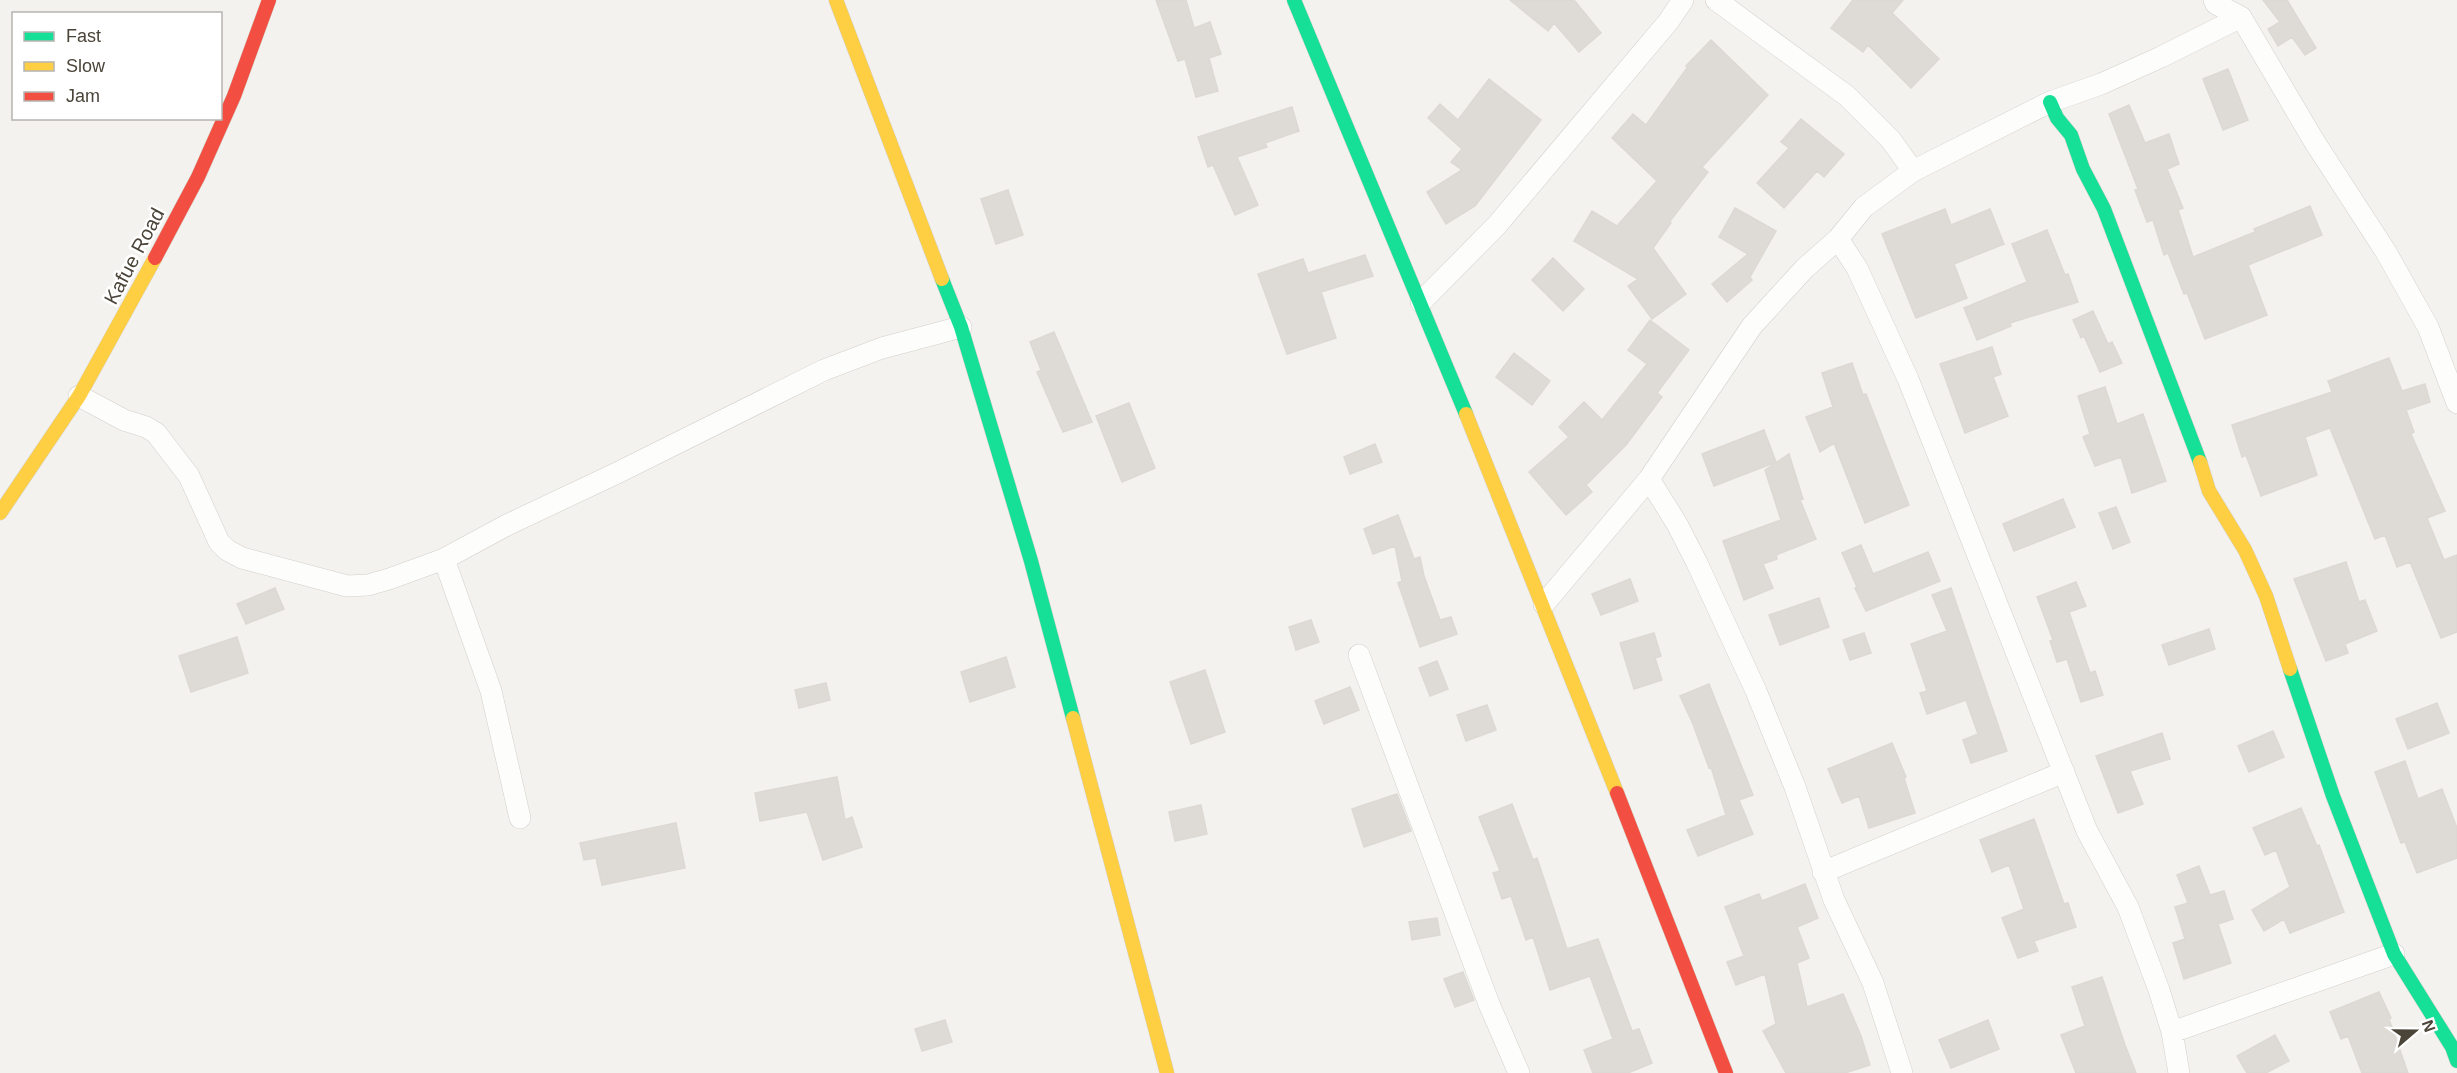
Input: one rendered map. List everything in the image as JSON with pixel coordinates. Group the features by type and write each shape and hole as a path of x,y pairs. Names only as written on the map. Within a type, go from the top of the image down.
{"main road":[{"name":"Kafue Road","path":"0,513 79,396 122,321 198,177 234,96 269,0"},
{"path":"836,0 961,327 1031,561 1167,1073"},
{"path":"1294,0 1421,302 1544,604 1726,1073"},
{"path":"2050,102 2057,118 2071,135 2084,170 2104,209 2131,284 2194,442 2209,491 2245,550 2266,596 2333,796 2394,954 2452,1047 2457,1061"}],"street":[{"path":"1421,302 1497,225 1668,22 1683,0"},
{"path":"1716,0 1847,96 1880,128 1912,171"},
{"path":"2214,0 2216,4 2241,17 2314,141 2386,252 2428,327 2457,403"},
{"path":"1544,604 1649,479 1752,326 1805,268 1838,238 1864,207 1912,171 2050,102 2101,84 2198,40 2241,17"},
{"path":"1838,238 1857,268 1908,379 2087,831 2128,907 2172,1032 2179,1073"},
{"path":"79,396 124,420 156,433 189,476 219,542 226,550 242,558 348,586 368,585 444,559 507,525 824,370 882,348 961,327"},
{"path":"1649,479 1677,524 1756,691 1795,787 1823,872 1873,983 1902,1073"},
{"path":"444,559 491,691 520,818"},
{"path":"1359,655 1489,1004 1519,1073"},
{"path":"1823,872 2064,772"},
{"path":"2172,1032 2394,954"}],"building":[{"path":"1156,0 1186,0 1194,28 1210,22 1221,54 1209,58 1218,91 1196,97 1185,59 1178,61"},
{"path":"1510,0 1574,0 1601,33 1579,52 1554,23 1548,31"},
{"path":"1853,0 1903,0 1892,13 1939,59 1911,88 1868,45 1863,52 1831,28"},
{"path":"2263,0 2287,0 2316,48 2305,55 2292,37 2278,46 2268,29 2280,22"},
{"path":"1711,40 1768,95 1702,167 1708,172 1670,221 1671,223 1653,248 1686,294 1652,319 1628,286 1638,279 1574,241 1592,211 1617,226 1657,181 1612,138 1633,114 1646,125 1687,68 1686,66"},
{"path":"2228,69 2248,120 2223,130 2203,79"},
{"path":"1489,79 1541,120 1475,206 1446,224 1427,192 1462,170 1451,162 1462,149 1428,118 1440,104 1458,120"},
{"path":"2129,105 2145,143 2169,134 2179,164 2167,169 2183,208 2178,210 2193,257 2255,232 2254,229 2310,206 2322,235 2248,265 2267,315 2205,339 2168,253 2164,255 2153,220 2147,222 2135,190 2138,189 2109,114"},
{"path":"1292,107 1299,131 1265,143 1267,147 1237,157 1258,205 1235,215 1213,165 1208,167 1198,137"},
{"path":"1801,119 1844,154 1824,177 1817,171 1784,208 1757,183 1789,148 1781,142"},
{"path":"1008,190 1023,235 996,244 981,199"},
{"path":"1735,208 1776,231 1750,277 1752,280 1727,302 1712,284 1748,254 1719,237"},
{"path":"1945,209 1951,225 1990,209 2004,244 1954,264 1967,298 1916,318 1882,234"},
{"path":"2047,230 2065,275 2068,274 2078,302 2010,323 2011,326 1977,340 1964,308 2027,282 2012,244"},
{"path":"1365,255 1373,276 1321,292 1336,338 1287,354 1258,274 1303,259 1308,273"},
{"path":"1553,258 1584,289 1563,311 1532,280"},
{"path":"2093,311 2108,344 2112,342 2122,363 2100,372 2084,336 2081,338 2073,320"},
{"path":"1650,320 1689,350 1657,393 1662,397 1626,445 1586,485 1592,492 1566,515 1529,472 1569,437 1559,427 1584,402 1602,420 1647,364 1628,350"},
{"path":"1054,332 1092,422 1063,432 1037,372 1041,370 1030,342"},
{"path":"1992,347 2001,374 1993,377 2008,416 1965,433 1940,364"},
{"path":"1514,353 1550,381 1532,405 1496,377"},
{"path":"2389,358 2402,391 2425,384 2430,402 2406,410 2414,432 2411,434 2445,511 2427,518 2444,560 2457,555 2457,632 2441,638 2410,562 2397,567 2385,535 2375,539 2330,428 2305,437 2317,475 2261,496 2246,455 2242,457 2232,425 2332,392 2328,381"},
{"path":"1852,363 1909,505 1865,523 1834,443 1820,452 1806,417 1833,407 1822,373"},
{"path":"2105,387 2117,424 2143,414 2166,481 2132,493 2121,457 2095,466 2083,437 2090,434 2078,396"},
{"path":"1129,403 1155,468 1122,482 1096,416"},
{"path":"1764,430 1776,462 1714,486 1702,454"},
{"path":"1375,444 1382,462 1350,474 1344,457"},
{"path":"1789,454 1803,499 1800,500 1816,539 1776,555 1777,559 1763,564 1773,588 1744,600 1723,541 1781,520 1765,470"},
{"path":"2063,499 2075,527 2014,551 2003,524"},
{"path":"2116,507 2130,542 2113,549 2099,513"},
{"path":"1398,515 1414,559 1420,557 1424,576 1440,620 1451,617 1457,634 1420,647 1398,583 1402,581 1395,546 1373,554 1364,529"},
{"path":"1861,545 1873,574 1928,552 1940,581 1866,611 1842,553"},
{"path":"2346,562 2359,602 2365,600 2377,631 2345,644 2348,653 2326,661 2294,579"},
{"path":"1630,579 1638,601 1601,615 1592,594"},
{"path":"2076,582 2086,606 2069,612 2090,673 2095,671 2103,695 2081,702 2067,659 2057,662 2050,641 2053,640 2037,597"},
{"path":"275,588 284,609 246,624 237,604"},
{"path":"1951,588 2007,751 1971,763 1963,740 1978,734 1966,700 1927,714 1920,693 1927,691 1911,644 1947,631 1932,595"},
{"path":"1819,598 1829,627 1780,645 1769,615"},
{"path":"1311,620 1319,642 1296,650 1289,627"},
{"path":"2209,629 2215,649 2169,665 2162,645"},
{"path":"1654,633 1661,656 1655,658 1662,680 1634,689 1620,643"},
{"path":"1864,633 1871,653 1850,660 1843,640"},
{"path":"237,637 248,673 191,692 179,656"},
{"path":"1006,657 1015,687 970,702 961,672"},
{"path":"1437,661 1448,689 1430,696 1419,668"},
{"path":"1205,670 1225,732 1191,744 1170,682"},
{"path":"826,683 830,700 799,708 795,690"},
{"path":"1709,684 1753,795 1739,800 1753,834 1698,856 1687,830 1726,815 1711,767 1709,768 1680,696"},
{"path":"1350,687 1359,710 1324,724 1315,701"},
{"path":"2437,703 2449,733 2408,749 2396,719"},
{"path":"1487,705 1496,730 1466,741 1457,715"},
{"path":"2273,731 2284,757 2249,772 2238,746"},
{"path":"2162,733 2170,759 2130,771 2143,804 2118,813 2096,756"},
{"path":"1892,743 1906,777 1904,778 1915,813 1869,828 1859,796 1842,803 1828,769"},
{"path":"2405,761 2418,799 2442,789 2457,828 2457,858 2417,873 2405,842 2401,843 2375,772"},
{"path":"837,777 845,820 852,817 862,847 823,860 807,812 760,821 755,793"},
{"path":"1397,794 1411,831 1364,847 1352,809"},
{"path":"1512,804 1533,860 1537,858 1567,949 1598,939 1632,1031 1639,1029 1652,1063 1628,1073 1593,1073 1584,1050 1613,1039 1590,976 1550,990 1533,937 1526,940 1511,896 1502,899 1493,873 1500,871 1479,817"},
{"path":"1201,805 1207,834 1175,841 1169,812"},
{"path":"2301,808 2317,846 2319,845 2344,912 2290,933 2284,919 2264,931 2252,910 2290,887 2276,850 2265,855 2253,828"},
{"path":"2034,819 2064,904 2068,903 2076,927 2034,941 2038,951 2018,958 2002,918 2024,909 2009,865 1992,872 1980,840"},
{"path":"676,823 685,868 602,885 596,858 584,860 580,843"},
{"path":"2199,866 2210,895 2224,891 2233,919 2218,924 2231,963 2184,979 2173,943 2185,939 2175,907 2188,903 2177,875"},
{"path":"1805,884 1818,918 1797,927 1809,958 1797,963 1807,1007 1843,994 1861,1036 1870,1065 1845,1073 1786,1073 1763,1031 1776,1024 1765,974 1736,985 1727,962 1744,956 1725,907 1759,894 1762,901"},
{"path":"1437,918 1440,935 1412,940 1409,922"},
{"path":"1463,972 1474,1000 1455,1007 1444,979"},
{"path":"2102,977 2136,1073 2076,1073 2061,1035 2085,1026 2072,987"},
{"path":"2379,992 2391,1018 2389,1019 2408,1073 2362,1073 2348,1036 2341,1039 2330,1012"},
{"path":"945,1020 952,1042 922,1051 915,1029"},
{"path":"1988,1020 1999,1049 1951,1068 1939,1040"},
{"path":"2275,1035 2289,1061 2266,1073 2247,1073 2237,1056"}],"traffic: fast":[{"path":"1294,0 1466,414"},
{"path":"2050,102 2057,118 2071,135 2083,169 2104,209 2200,462"},
{"path":"942,279 961,327 1031,561 1073,718"},
{"path":"2290,669 2333,796 2394,954 2452,1047 2457,1061"}],"traffic: slow":[{"path":"836,0 942,279"},
{"path":"0,513 79,396 155,258"},
{"path":"1466,414 1617,793"},
{"path":"2200,462 2209,491 2245,550 2266,596 2290,669"},
{"path":"1073,718 1167,1073"}],"traffic: jam":[{"path":"155,258 198,177 234,96 269,0"},
{"path":"1617,793 1726,1073"}]}
